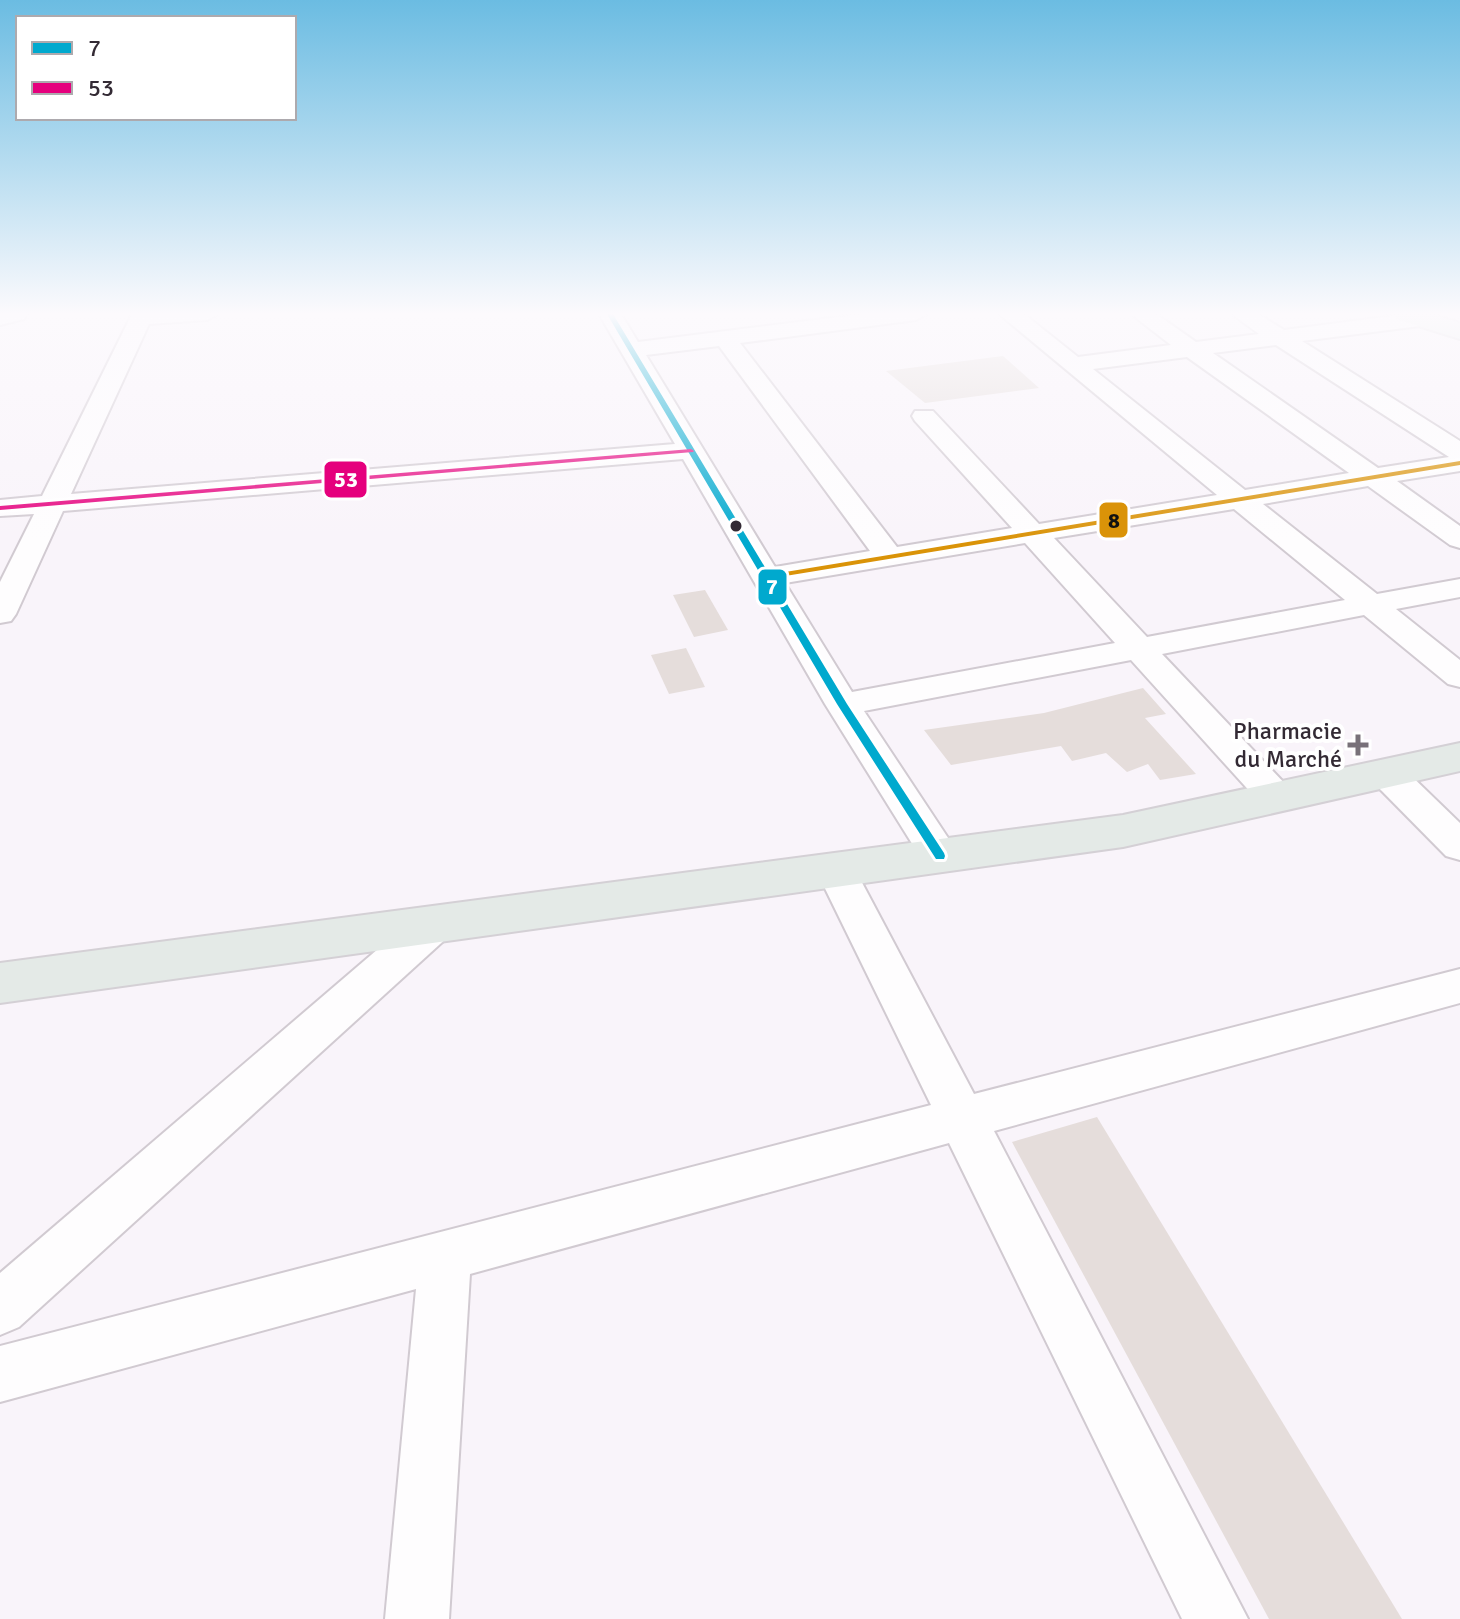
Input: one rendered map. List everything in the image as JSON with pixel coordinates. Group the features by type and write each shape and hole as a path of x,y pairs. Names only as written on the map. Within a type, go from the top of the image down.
{"main road":[{"path":"0,983 1123,831 1460,757"}],"street":[{"path":"0,614 108,390"},
{"path":"654,390 842,704 940,856"},
{"path":"764,390 890,557"},
{"path":"1103,390 1460,677"},
{"path":"1249,390 1460,539"},
{"path":"1362,390 1460,452"},
{"path":"924,416 1276,797"},
{"path":"0,508 691,451"},
{"path":"767,577 1460,463"},
{"path":"842,704 1460,588"},
{"path":"1386,773 1460,846"},
{"path":"836,870 1216,1619"},
{"path":"0,1308 435,924"},
{"path":"0,1374 1460,986"},
{"path":"417,1619 445,1256"}],"building":[{"path":"909,390 1027,390 925,403"},
{"path":"705,590 728,630 694,637 673,595"},
{"path":"686,648 705,687 669,694 651,655"},
{"path":"1143,688 1166,714 1145,718 1196,774 1160,780 1148,764 1127,772 1106,753 1072,761 1061,746 951,765 924,730 1044,713"},
{"path":"1097,1117 1402,1619 1269,1619 1012,1142"}],"transit line":[{"name":"7","path":"655,390 842,704 940,856"},
{"name":"53","path":"0,508 691,451"},
{"name":"8","path":"767,577 1460,463"}],"place":[{"name":"Pharmacie du Marché","path":"1358,745"}]}
